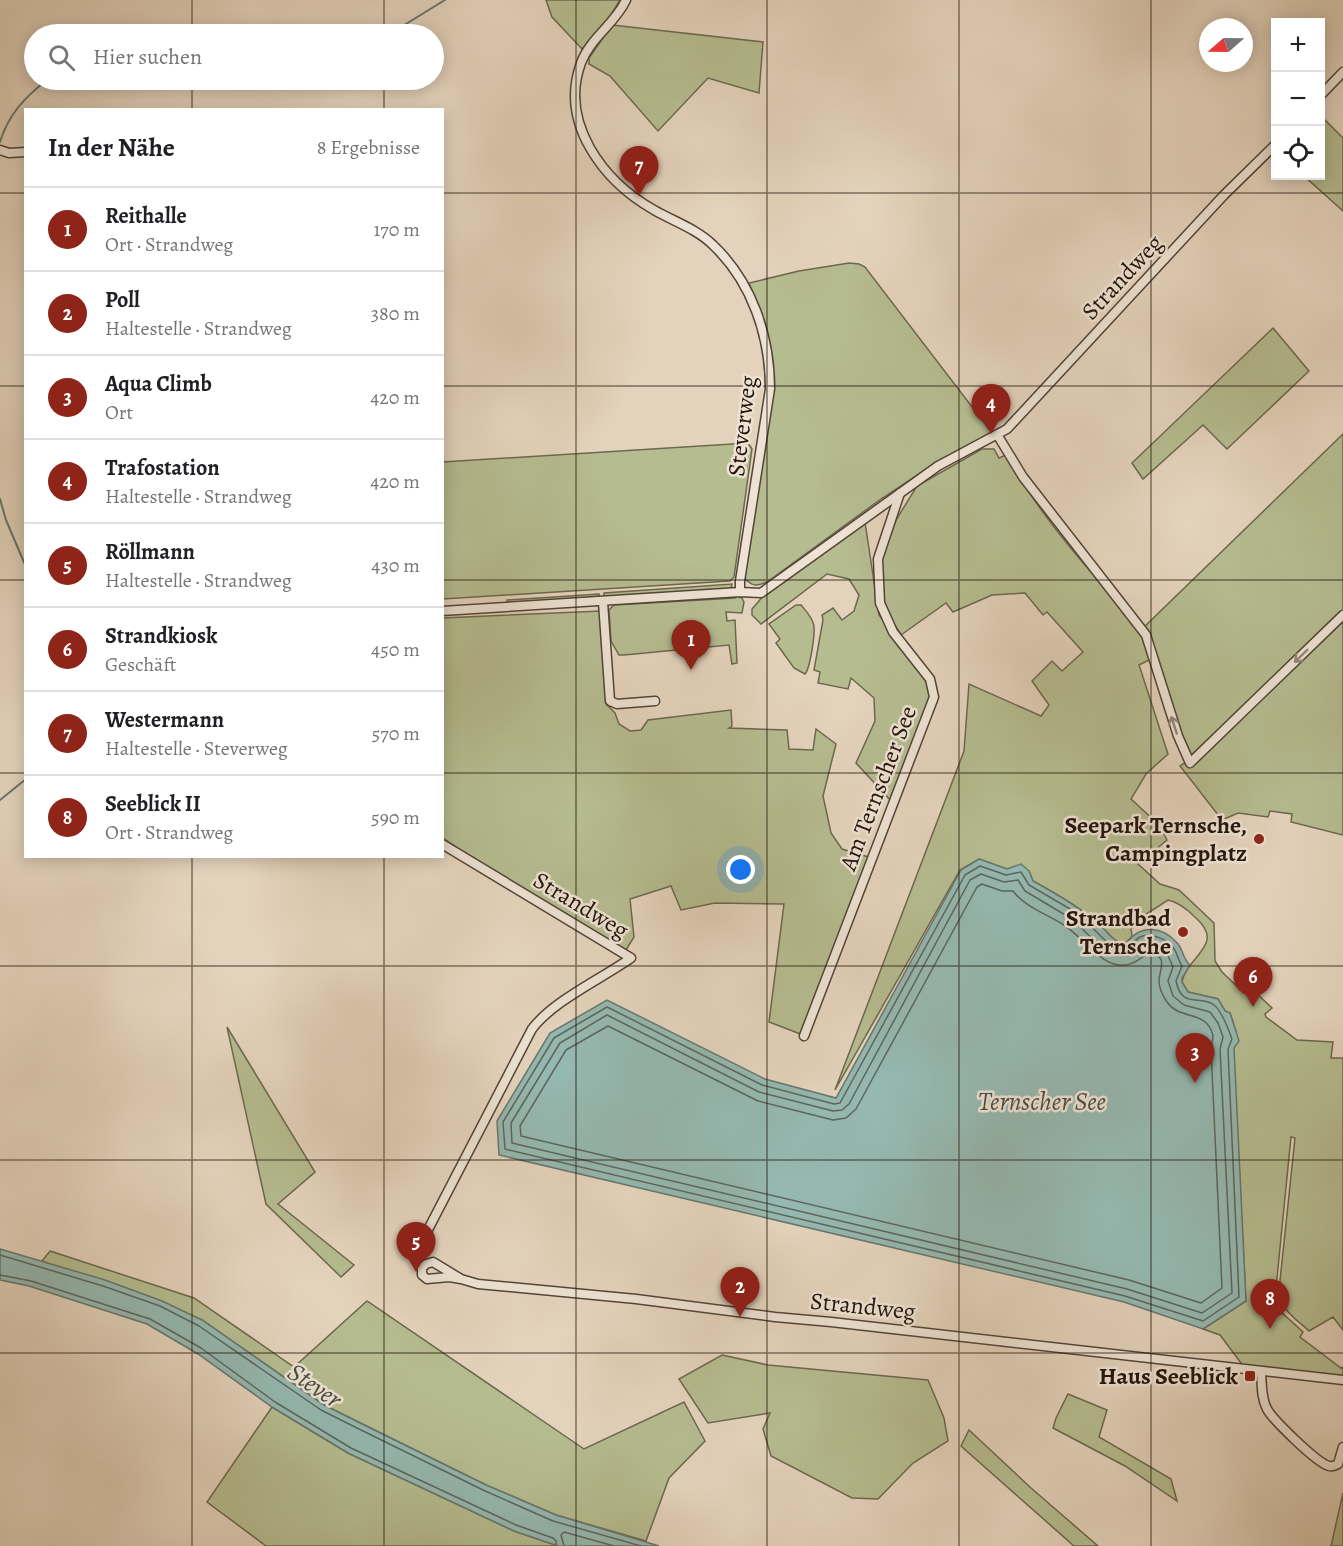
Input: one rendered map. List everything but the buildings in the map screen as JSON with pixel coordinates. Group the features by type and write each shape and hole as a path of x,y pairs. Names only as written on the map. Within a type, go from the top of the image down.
{"street":[{"name":"Steverweg","path":"626,0 617,15 588,48 581,62 577,77 575,106 585,137 605,171 618,184 653,210 707,239 730,264 748,289 769,359 770,389 740,592"},
{"path":"1325,91 1343,72"},
{"name":"Strandweg","path":"444,611 740,592 761,593 938,466 998,436 1007,429 1224,195 1271,148"},
{"path":"2,151 24,152"},
{"path":"998,436 1023,477 1146,635 1178,736 1190,763 1343,615"},
{"name":"Am Ternscher See","path":"804,1036 934,697 930,679 893,632 880,603 878,559 900,492"},
{"path":"603,602 610,701 617,704 655,701"},
{"name":"Strandweg","path":"419,1246 532,1029 541,1016 631,958 444,845"},
{"name":"Strandweg","path":"461,1279 478,1284 636,1299 1343,1380"},
{"path":"1261,1372 1266,1407 1273,1419 1328,1466 1338,1464 1343,1447"}],"green space":[{"path":"546,0 620,0 606,23 582,49 552,17"},
{"path":"612,25 763,42 759,93 708,78 658,131 610,76 589,64 589,58"},
{"path":"1325,120 1343,138 1343,211 1308,180 1325,180"},
{"path":"849,263 865,267 992,433 940,460 881,499 767,582 754,585 744,578 774,387 772,360 766,334 749,283 799,271"},
{"path":"1273,328 1309,371 1227,449 1203,425 1143,479 1132,463"},
{"path":"1343,434 1343,835 1291,822 1292,814 1270,811 1268,817 1238,813 1222,820 1180,766 1186,762 1151,659 1139,665 1168,754 1146,774 1131,799 1159,825 1167,840 1138,864 1160,884 1179,890 1214,923 1215,961 1222,972 1244,993 1250,987 1272,1008 1265,1014 1266,1017 1297,1040 1333,1042 1331,1058 1343,1058 1343,1330 1333,1317 1309,1331 1290,1314 1281,1298 1279,1290 1295,1138 1291,1137 1275,1298 1279,1310 1303,1332 1300,1337 1341,1368 1343,1367 1343,1378 1244,1367 1220,1335 1203,1329 1246,1301 1233,1048 1236,1031 1230,1013 1225,1011 1218,999 1188,992 1182,982 1185,973 1206,943 1207,936 1204,927 1180,904 1168,900 1143,916 1131,929 1132,936 1123,943 1114,939 1079,909 1033,881 1029,871 1007,869 979,859 960,870 835,1090 964,751 969,684 1041,716 1049,705 1032,681 1052,661 1062,671 1083,652 1047,612 1043,615 1025,593 992,595 953,612 946,603 901,635 884,607 880,562 896,520 917,486 982,449 994,449 999,458 1006,455 1051,523 1085,565 1143,628"},
{"path":"748,443 752,449 734,577 730,581 444,599 444,462"},
{"path":"865,522 879,615 928,680 934,697 891,801 856,763 875,721 874,698 851,678 848,689 818,683 820,672 814,670 822,615 833,608 842,620 854,611 859,595 849,579 827,574 761,624 752,615 752,609 764,595"},
{"path":"732,584 731,589 604,599 604,593"},
{"path":"599,594 600,600 507,605 507,600"},
{"path":"737,596 744,602 742,613 726,612 727,621 735,620 737,663 732,664 729,645 619,655 611,641 609,610 614,605 735,598"},
{"path":"796,605 801,605 811,617 814,626 812,652 805,674 794,668 776,643 780,639 769,624"},
{"path":"601,611 607,705 615,713 619,724 630,731 641,730 648,720 731,710 732,726 729,728 787,730 789,749 813,750 816,729 836,744 823,796 831,833 842,849 872,858 803,1035 769,1022 784,904 715,903 681,910 671,886 630,899 634,937 626,950 472,858 444,839 444,618"},
{"path":"227,1027 315,1172 278,1204 354,1265 341,1277 266,1204"},
{"path":"50,1251 194,1298 294,1367 367,1301 584,1449 684,1402 705,1441 669,1478 646,1541 556,1515 486,1485 324,1405 202,1320 42,1261"},
{"path":"722,1355 768,1365 928,1380 944,1418 948,1441 913,1463 878,1499 852,1498 771,1456 763,1429 770,1413 708,1423 679,1379"},
{"path":"1068,1394 1107,1410 1099,1437 1171,1479 1177,1501 1125,1466 1053,1428"},
{"path":"272,1407 348,1453 514,1531 558,1546 266,1546 207,1502"},
{"path":"969,1430 1098,1546 1074,1546 961,1446"},
{"path":"1343,1493 1343,1546 1331,1546"}],"water":[{"name":"Ternscher See","path":"979,859 1007,869 1021,864 1029,871 1033,881 1079,909 1117,941 1127,942 1145,930 1166,934 1178,944 1190,965 1182,978 1188,992 1218,999 1225,1011 1230,1013 1239,1041 1234,1048 1246,1301 1203,1329 1124,1302 499,1155 497,1121 550,1033 607,1000 765,1079 836,1098 961,870"},
{"path":"0,1249 105,1280 162,1301 202,1320 324,1405 362,1424 486,1485 556,1515 659,1546 558,1546 514,1531 348,1453 272,1407 198,1354 147,1324 29,1286 0,1280"}],"waterway":[{"path":"406,24 445,0"},
{"path":"0,142 3,132 18,107 35,90"},
{"path":"0,499 6,520 24,562"},
{"path":"0,800 24,781"}],"place":[{"name":"Westermann","path":"639,196"},
{"name":"Trafostation","path":"991,434"},
{"name":"Reithalle","path":"691,670"},
{"name":"Seepark Ternsche, Campingplatz","path":"1259,839"},
{"name":"Strandbad Ternsche","path":"1183,932"},
{"name":"Strandkiosk","path":"1253,1007"},
{"name":"Aqua Climb","path":"1195,1083"},
{"name":"Röllmann","path":"416,1272"},
{"name":"Poll","path":"740,1317"},
{"name":"Seeblick II","path":"1270,1329"},
{"name":"Haus Seeblick","path":"1250,1376"}],"water label":[{"name":"Stever","path":"315,1385"}]}
